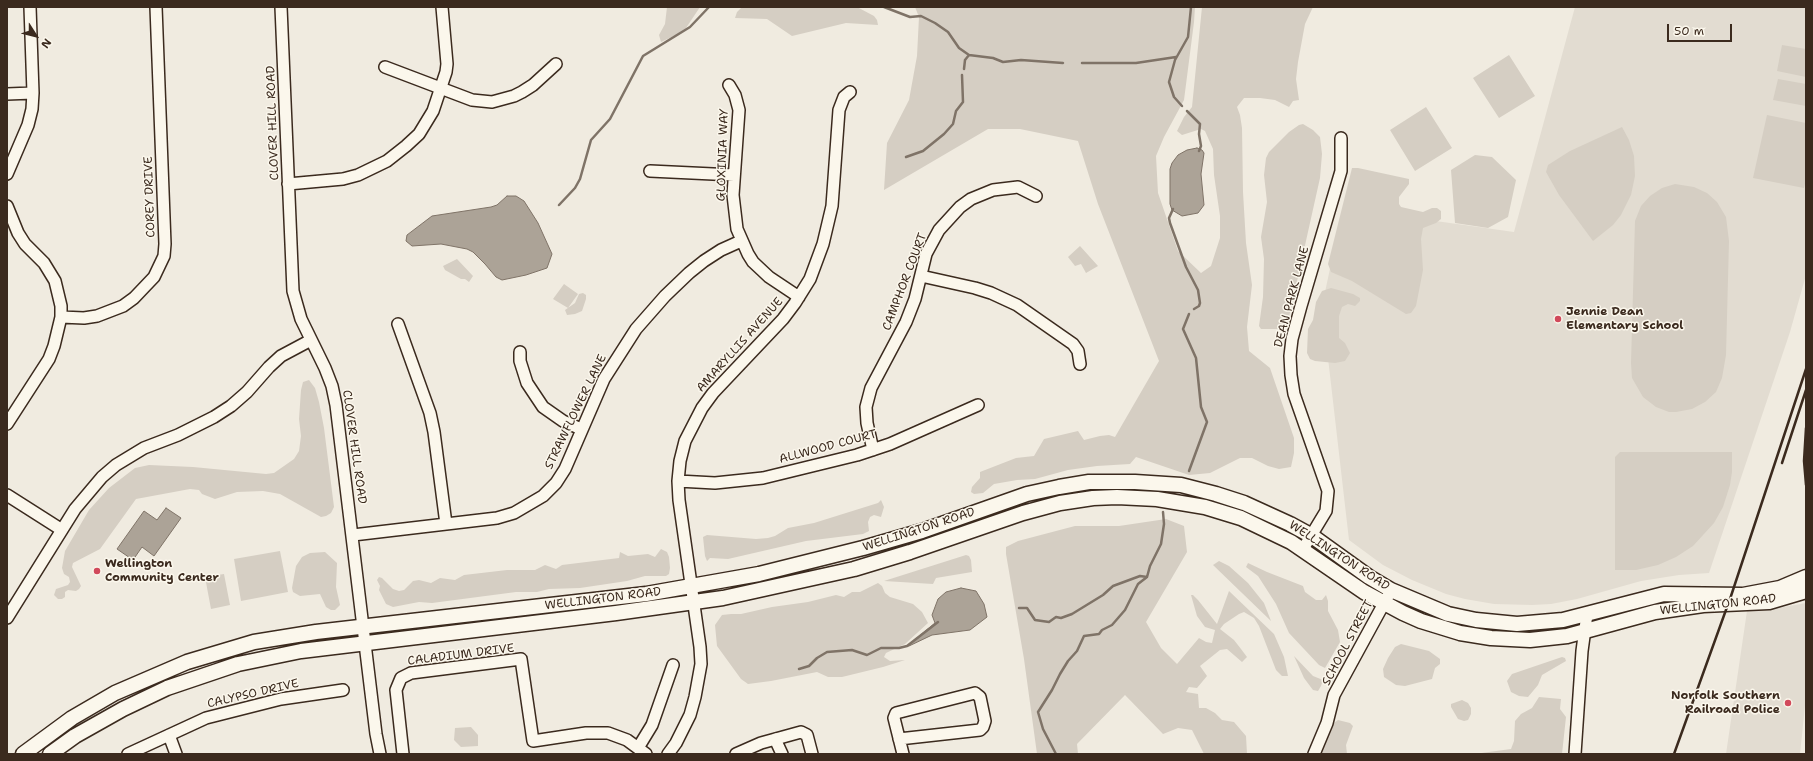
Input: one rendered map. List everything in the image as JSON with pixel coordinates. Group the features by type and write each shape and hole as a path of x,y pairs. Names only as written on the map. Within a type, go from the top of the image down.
{"main road":[{"name":"WELLINGTON ROAD","path":"23,754 53,731 93,706 137,683 187,662 254,642 364,627 646,594 692,595 759,574 863,548 922,531 1027,494 1089,482 1108,481 1181,485 1244,503 1312,536 1369,577 1391,590 1448,614 1476,620 1517,624 1562,620 1664,594 1677,593 1731,596 1780,588 1806,577"},
{"name":"WELLINGTON ROAD","path":"50,754 75,736 123,709 167,688 212,671 275,656 366,644 692,595 782,586 854,569 917,550 1023,513 1060,503 1093,498 1139,497 1205,507 1241,518 1292,542 1359,589 1384,604 1421,621 1460,633 1491,638 1530,640 1566,636 1584,633 1655,612 1703,605 1768,602 1806,591"}],"street":[{"path":"7,174 28,125 33,93 30,7"},
{"name":"COREY DRIVE","path":"61,317 84,318 97,316 123,306 134,298 154,277 164,256 165,244 156,7"},
{"name":"CLOVER HILL ROAD","path":"281,7 293,291 301,319 325,368 332,386 336,404 376,734 380,754"},
{"path":"288,184 343,179 373,169 406,146 418,134 433,111 441,90 447,64 442,7"},
{"path":"385,67 441,90 472,100 492,102 514,96 533,85 556,64"},
{"name":"GLOXINIA WAY","path":"729,86 735,95 739,110 734,175 735,216 741,241 748,254 759,268 780,286 799,297"},
{"name":"AMARYLLIS AVENUE","path":"668,754 676,743 690,714 699,679 700,646 681,524 678,481 680,461 686,441 702,408 713,393 783,319 799,297 816,264 828,228 832,206 839,110 844,97 850,92"},
{"path":"7,94 33,93"},
{"name":"DEAN PARK LANE","path":"1303,549 1326,511 1328,491 1294,394 1290,356 1297,319 1340,175 1342,164 1341,138"},
{"path":"650,171 734,175"},
{"name":"CAMPHOR COURT","path":"873,450 867,423 866,401 877,375 906,322 921,276 926,254 939,230 960,207 982,193 1003,187 1018,187 1036,196"},
{"path":"7,206 18,233 25,244 44,263 55,281 61,306 61,317 54,346 49,359 7,424"},
{"name":"STRAWFLOWER LANE","path":"353,535 497,518 514,513 534,502 549,490 561,476 607,373 628,340 649,314 677,284 704,261 721,250 741,241"},
{"path":"921,276 975,288 1017,305 1070,341 1078,351 1080,364"},
{"path":"398,324 430,412 446,524"},
{"path":"7,618 62,530 90,490 116,465 144,448 195,428 214,417 242,396 281,356 311,340"},
{"path":"520,352 520,361 527,383 539,402 555,416 581,429"},
{"name":"ALLWOOD COURT","path":"678,481 715,483 763,478 873,450 978,405"},
{"path":"7,495 62,530"},
{"name":"SCHOOL STREET","path":"1314,754 1327,723 1334,695 1391,590"},
{"path":"1575,754 1584,633 1587,614"},
{"name":"CALADIUM DRIVE","path":"403,754 396,690 401,678 411,673 521,659 533,741 600,732 617,735 642,751"},
{"path":"642,751 673,665"},
{"name":"CALYPSO DRIVE","path":"128,754 206,718 281,699 343,690"},
{"path":"899,739 980,730 985,724 980,697 975,693 896,713 894,718 899,739 903,754"},
{"path":"736,754 775,738 804,732 807,735 812,754"},
{"path":"169,735 176,754"},
{"path":"775,738 782,754"}],"shaded area":[{"path":"667,7 700,7 686,28 676,35 661,42 659,35 665,24"},
{"path":"742,7 857,7 874,16 878,25 846,23 792,36 767,19 735,18 737,12"},
{"path":"915,7 1195,7 1184,100 1164,137 1156,156 1158,193 1178,251 1201,273 1211,266 1220,238 1220,216 1214,175 1213,149 1205,131 1201,129 1182,135 1177,131 1184,117 1192,107 1202,7 1313,7 1305,24 1298,62 1296,79 1299,100 1293,101 1289,107 1275,100 1244,98 1237,107 1242,128 1243,192 1246,243 1252,285 1247,327 1249,351 1270,368 1294,438 1294,453 1291,467 1279,469 1268,466 1252,458 1240,458 1210,473 1189,475 1136,457 1130,464 1068,470 1035,479 994,484 983,493 974,494 971,492 972,487 980,478 980,472 1016,458 1034,456 1044,439 1078,431 1084,440 1109,435 1115,437 1159,361 1098,204 1078,141 1020,129 988,129 884,190 887,143 909,100 917,56 919,17"},
{"name":"Jennie Dean Elementary School","path":"1575,7 1806,7 1806,275 1790,332 1709,573 1679,575 1641,581 1577,599 1551,604 1494,604 1446,594 1412,580 1383,565 1349,540 1322,306 1343,208 1514,232"},
{"path":"1782,45 1806,49 1806,77 1777,71"},
{"path":"1509,55 1535,96 1499,118 1473,78"},
{"path":"1778,79 1806,84 1806,106 1773,100"},
{"path":"1426,107 1452,148 1415,171 1390,130"},
{"path":"1767,115 1806,123 1806,180 1804,188 1753,178"},
{"path":"1303,124 1313,130 1320,137 1322,154 1320,178 1287,326 1283,329 1261,329 1259,326 1263,297 1264,259 1261,237 1267,202 1264,175 1266,158 1269,152 1289,132"},
{"path":"1622,127 1629,140 1634,156 1635,176 1631,195 1621,215 1613,225 1593,241 1559,195 1546,172 1548,165 1570,151"},
{"path":"1197,148 1202,150 1204,153 1201,174 1204,205 1198,213 1182,216 1172,210 1170,204 1170,169 1172,163 1178,155 1187,150"},
{"path":"1475,155 1492,157 1516,180 1508,217 1488,228 1455,223 1451,170"},
{"path":"1352,168 1409,179 1409,184 1399,197 1399,204 1401,207 1423,212 1432,208 1437,208 1441,211 1441,219 1436,223 1423,228 1421,239 1423,270 1416,306 1411,313 1406,314 1352,281 1331,272 1328,264"},
{"path":"1675,184 1694,187 1707,193 1717,202 1726,217 1729,241 1726,355 1722,378 1716,392 1705,402 1692,409 1669,412 1656,407 1643,397 1632,378 1631,363 1635,221 1641,206 1650,196 1662,188"},
{"path":"507,196 516,196 524,201 538,223 552,254 547,268 526,275 502,280 496,277 473,252 467,249 441,244 412,246 406,241 407,235 432,216 491,207 497,205"},
{"path":"1080,246 1098,266 1086,273 1081,264 1075,266 1068,257"},
{"path":"457,259 473,276 469,282 445,270 443,266"},
{"path":"564,284 578,294 568,308 553,299"},
{"path":"1331,288 1353,294 1360,298 1360,301 1355,306 1348,304 1342,307 1339,316 1339,338 1345,343 1350,353 1345,361 1335,363 1315,361 1310,359 1307,353 1308,329 1313,320 1316,302 1322,291"},
{"path":"583,293 586,295 586,299 582,311 567,315 565,310 575,303 579,294"},
{"path":"309,380 315,388 324,428 334,507 331,513 321,517 280,494 263,491 237,492 215,499 202,494 199,490 190,489 136,499 100,549 73,563 72,567 81,586 79,589 76,591 68,590 65,592 65,597 62,599 58,599 54,595 56,589 68,585 70,582 69,577 64,574 62,568 65,551 89,510 109,488 135,468 149,465 193,467 266,474 274,473 294,459 299,451 301,436 299,419 301,390 303,382"},
{"path":"1620,452 1732,452 1732,472 1730,485 1723,507 1714,523 1693,546 1676,557 1658,565 1636,570 1615,570 1615,457"},
{"path":"881,500 884,507 881,517 874,515 870,517 868,522 869,531 863,534 806,541 728,559 710,558 707,561 705,556 703,537 707,535 756,539 768,538 775,536 788,528 814,523 878,503"},
{"path":"166,508 181,518 154,556 142,547 133,560 117,549 144,511 157,520"},
{"path":"1166,519 1184,526 1187,552 1146,622 1161,648 1177,664 1199,638 1206,642 1212,643 1215,630 1205,627 1197,616 1191,595 1198,600 1217,624 1229,591 1274,634 1284,657 1288,676 1282,676 1276,670 1259,626 1254,618 1244,612 1224,624 1220,629 1234,640 1247,657 1242,662 1227,649 1220,650 1200,666 1207,676 1197,688 1189,687 1186,692 1198,694 1199,708 1206,708 1215,713 1222,720 1234,722 1246,736 1247,754 1204,754 1192,730 1178,728 1163,734 1125,695 1077,744 1078,754 1037,754 1024,659 1006,547 1018,541 1075,526 1119,526"},
{"path":"661,549 667,552 669,557 670,568 669,574 666,576 645,576 627,581 580,588 549,589 537,592 516,592 432,603 419,602 393,607 386,604 379,590 380,586 377,580 379,577 382,578 393,589 399,591 404,590 413,581 419,580 431,583 440,578 455,580 464,575 507,570 535,570 545,565 556,569 562,565 619,558 620,552 628,556 648,554 655,557"},
{"path":"280,551 288,592 241,601 234,559"},
{"path":"325,552 337,563 336,587 340,605 335,610 331,610 326,607 320,594 300,596 293,592 292,588 296,566 302,557 310,553"},
{"path":"966,555 969,556 971,560 972,572 936,578 933,584 884,581"},
{"path":"1219,561 1229,566 1248,583 1264,603 1271,621 1213,565"},
{"path":"1248,563 1303,586 1305,592 1316,600 1322,600 1326,595 1328,601 1328,611 1338,630 1340,642 1325,668 1319,665 1289,633 1276,604 1258,576 1246,567"},
{"path":"224,574 230,605 211,609 205,577"},
{"path":"878,583 890,597 913,604 922,612 928,623 905,644 886,653 884,657 890,661 905,660 842,677 828,677 817,672 748,684 741,679 717,646 715,625 722,615 741,614 772,607 808,602 836,595 844,597 852,592 860,592"},
{"path":"961,588 976,591 984,604 987,617 970,630 932,635 907,646 935,623 932,615 938,599 946,592"},
{"path":"1806,603 1806,696 1800,754 1726,754 1747,611 1773,609"},
{"path":"1401,644 1429,651 1440,659 1440,664 1435,668 1432,679 1405,686 1396,685 1384,677 1383,669 1388,658 1395,647"},
{"path":"1294,656 1313,676 1323,680 1318,691 1313,690 1304,678"},
{"path":"1562,657 1565,658 1566,661 1542,675 1538,685 1528,697 1519,696 1511,692 1507,681 1512,674"},
{"path":"1539,697 1561,699 1560,709 1566,717 1562,754 1474,754 1511,749 1514,741 1515,721 1521,714 1532,708"},
{"path":"1462,700 1468,703 1471,708 1471,714 1468,720 1464,721 1458,719 1451,707 1451,704"},
{"path":"1338,720 1350,723 1353,726 1346,745 1347,754 1320,754 1334,723"},
{"path":"471,727 478,735 478,746 461,747 454,740 455,728"}],"waterway":[{"path":"559,205 575,188 580,179 591,140 610,119 643,56 690,27 709,7"},
{"path":"884,7 910,17 921,16 935,23 948,32 959,48 969,55 993,58 1003,62 1021,60 1063,63"},
{"path":"1182,106 1174,97 1169,82 1175,60 1188,37 1191,7"},
{"path":"964,69 965,60 969,55"},
{"path":"1082,63 1136,63 1176,57"},
{"path":"906,157 923,151 944,134 953,124 956,111 963,102 962,75"},
{"path":"1187,111 1200,124 1199,134 1201,146 1199,151"},
{"path":"1173,209 1169,218 1170,223 1186,267 1198,290 1200,303 1199,306 1194,309"},
{"path":"1189,314 1183,329 1196,358 1201,407 1207,422 1189,471"},
{"path":"1056,754 1043,729 1038,712 1068,661 1077,651 1084,636 1099,634 1102,630 1112,625 1125,610 1138,584 1147,577 1150,566 1161,544 1164,524 1163,512"},
{"path":"1019,608 1027,608 1035,620 1049,622 1056,617 1061,618 1072,614 1103,595 1113,586 1140,576 1147,577"},
{"path":"799,669 809,666 817,658 827,652 852,650 867,655 881,648 899,648 907,646 938,622"}],"railway":[{"path":"1674,754 1731,596 1806,369"},
{"path":"1782,463 1806,390"},
{"path":"1806,428 1804,461 1806,485"}],"place":[{"name":"Jennie Dean Elementary School","path":"1558,319"},
{"name":"Wellington Community Center","path":"97,571"},
{"name":"Norfolk Southern Railroad Police","path":"1788,703"}]}
